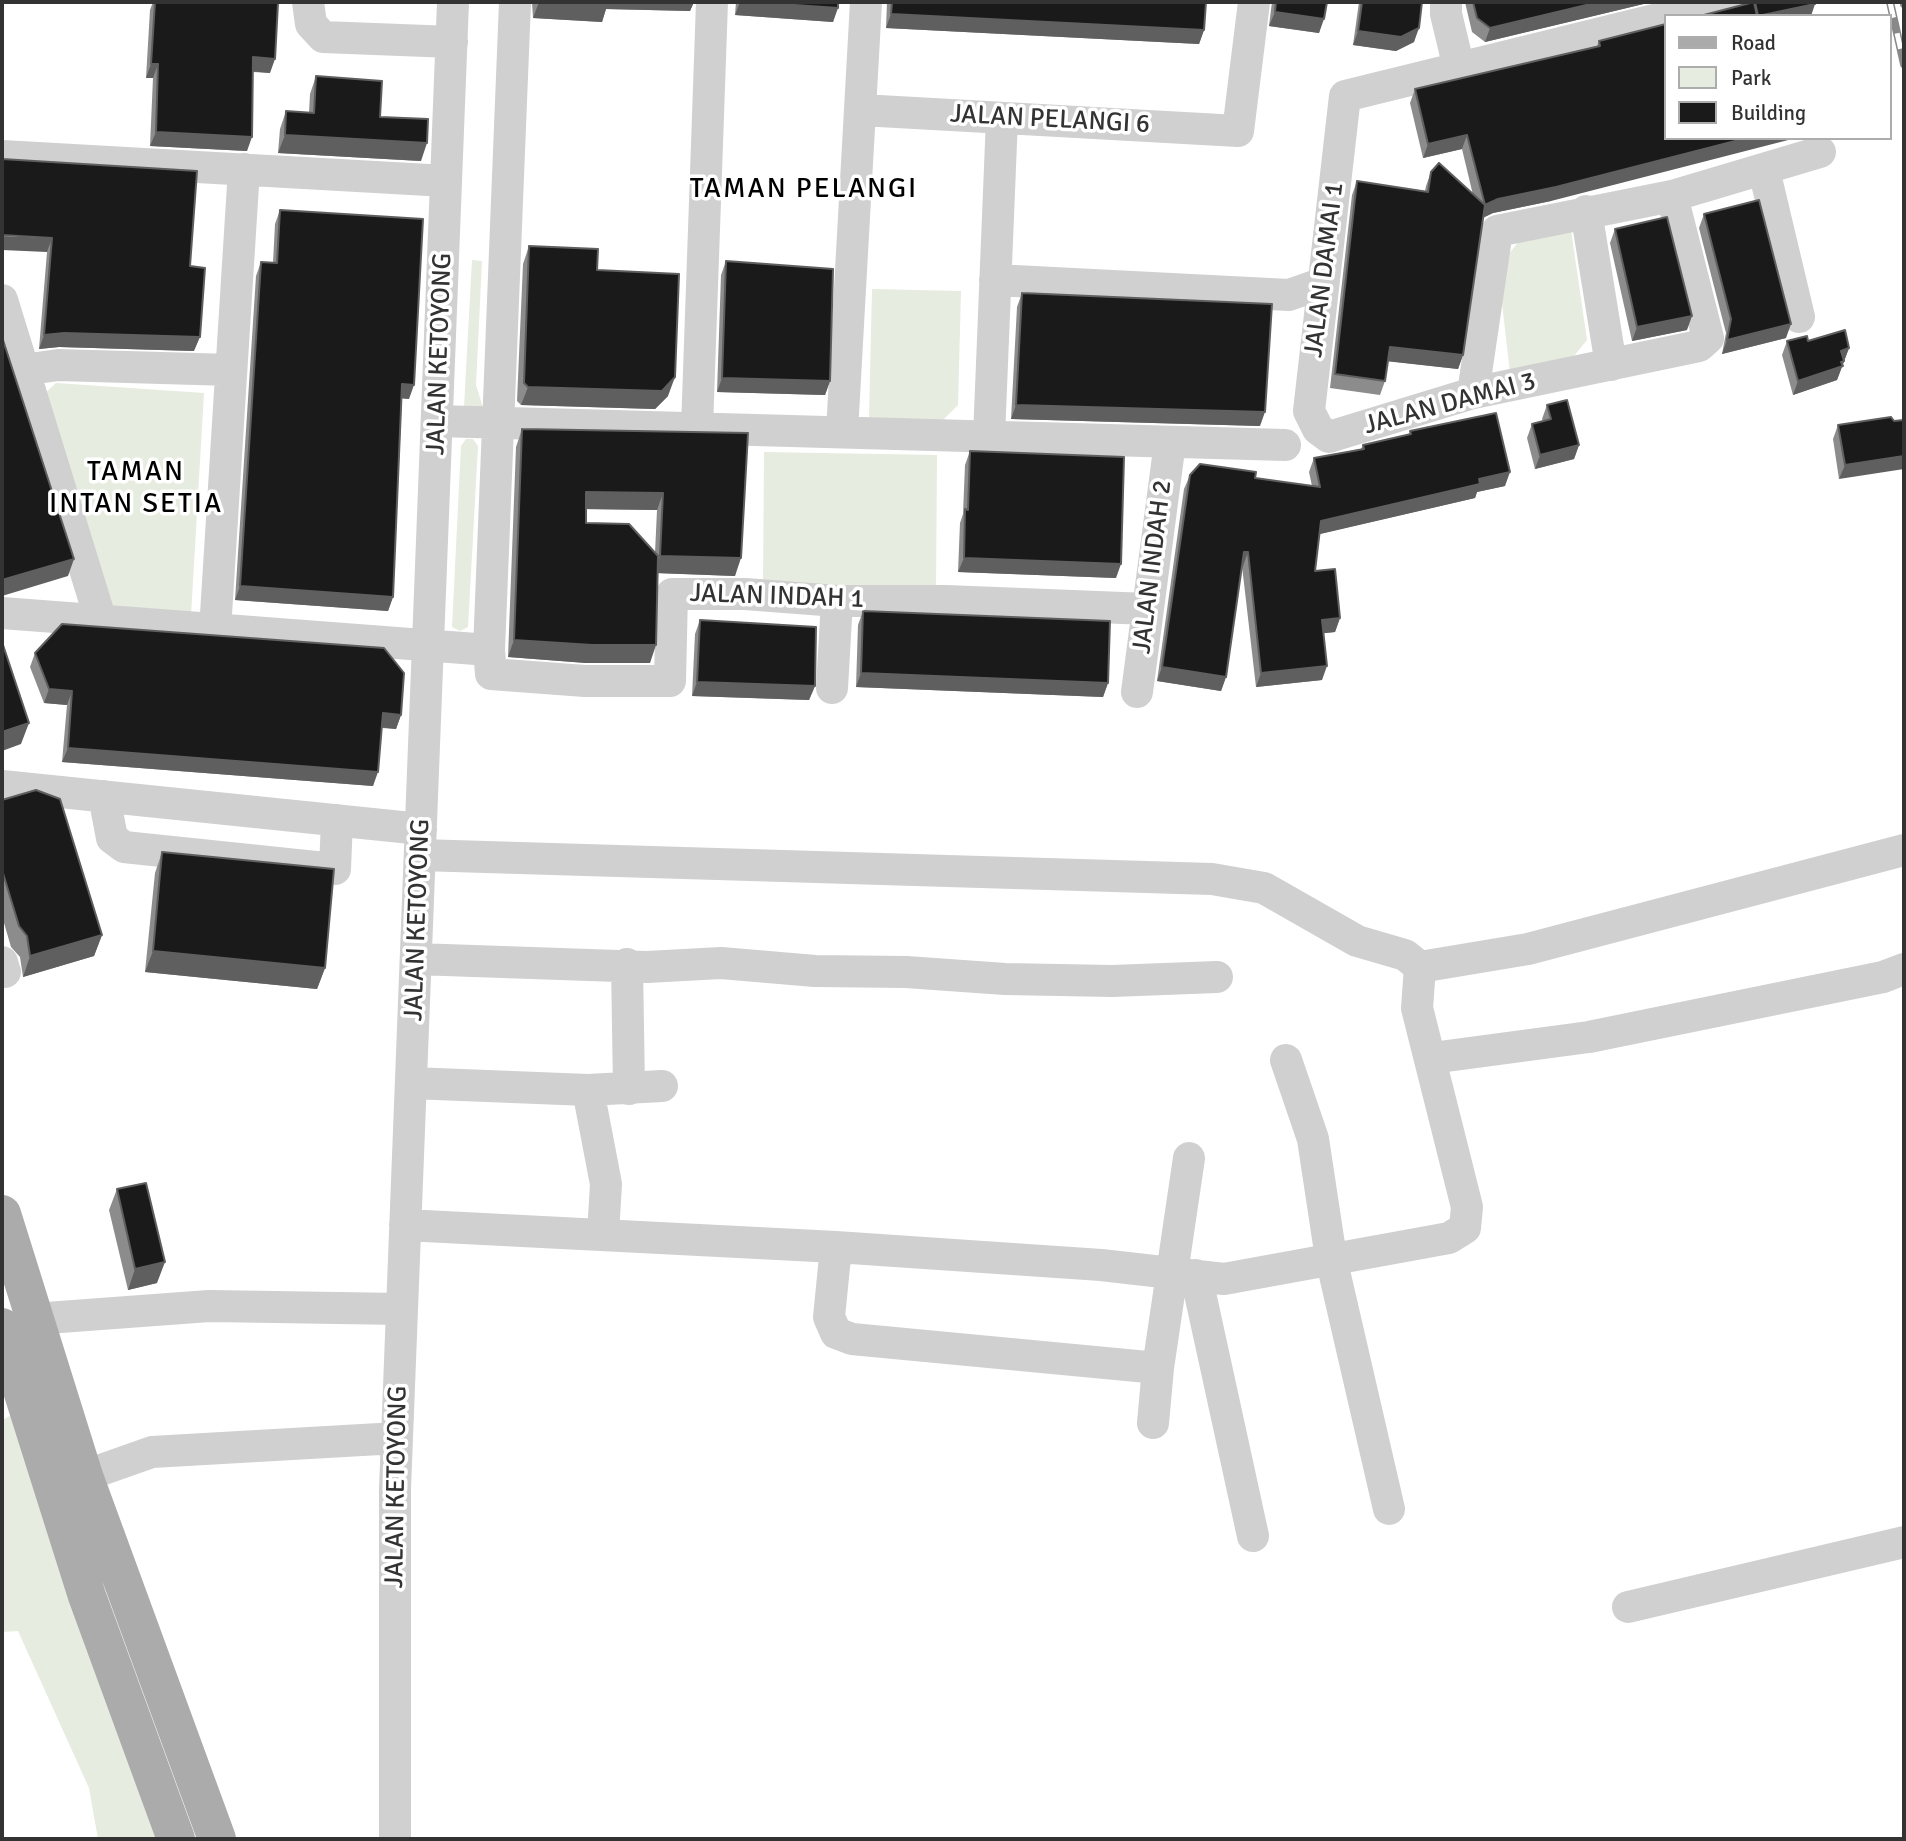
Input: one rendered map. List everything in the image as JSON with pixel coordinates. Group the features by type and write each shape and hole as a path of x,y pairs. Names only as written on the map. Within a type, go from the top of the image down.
{"main road":[{"path":"2,1214 18,1323 13,1401 176,1839"},
{"path":"18,1323 84,1476 215,1838"},
{"path":"149,1839 154,1814 161,1802"}],"street":[{"path":"308,2 311,24 323,37 452,42"},
{"name":"JALAN KETOYONG","path":"395,1839 397,1438 453,2"},
{"name":"JALAN INDAH 1","path":"515,2 489,650 491,674 585,681 670,681 672,594 745,594 837,601 946,601 1148,609"},
{"path":"697,428 712,2"},
{"name":"JALAN PELANGI 6","path":"861,110 1238,131 1254,2"},
{"path":"1446,2 1446,14 1459,68 1664,17"},
{"path":"1681,14 1727,2"},
{"path":"842,432 866,17"},
{"name":"JALAN DAMAI 1","path":"1329,437 1318,429 1309,411 1345,96 1459,68"},
{"path":"989,437 1002,118"},
{"path":"1473,393 1497,231 1586,211 1672,196 1820,152"},
{"path":"2,156 446,181"},
{"path":"215,630 244,169"},
{"path":"1765,170 1799,317"},
{"name":"JALAN DAMAI 3","path":"1329,437 1473,393 1699,346 1709,338 1672,196"},
{"path":"1586,211 1611,365"},
{"path":"995,280 1289,295 1323,283"},
{"path":"2,300 101,621"},
{"path":"23,370 58,365 231,370"},
{"path":"437,421 1285,445"},
{"name":"JALAN INDAH 2","path":"1137,692 1170,442"},
{"path":"832,688 837,601"},
{"path":"2,613 428,648 489,650"},
{"path":"2,786 337,820 421,842 1212,879 1264,888 1357,941 1405,955 1420,967 1528,950 1904,850"},
{"path":"104,796 112,838 124,848 335,869 337,820"},
{"path":"416,959 627,964 647,967 722,963 815,971 906,972 1019,979 1112,981 1217,977"},
{"path":"627,964 629,1089"},
{"path":"405,1225 836,1247 1184,1273 1224,1279 1449,1238 1465,1228 1467,1206 1432,1058 1417,1008 1420,967"},
{"path":"1432,1058 1589,1037 1883,976 1904,969"},
{"path":"1286,1060 1312,1139 1331,1258 1388,1509"},
{"path":"411,1083 588,1090 662,1086"},
{"path":"588,1090 606,1184 603,1234"},
{"path":"1153,1423 1158,1368 1184,1273 1189,1158"},
{"path":"836,1247 829,1317 836,1333 852,1339 1158,1368"},
{"path":"1184,1273 1253,1536"},
{"path":"18,1323 209,1306 402,1308"},
{"path":"84,1476 152,1452 397,1438"},
{"path":"1628,1607 1904,1542"}],"green space":[{"path":"1571,230 1587,340 1565,367 1510,373 1498,268 1522,237"},
{"path":"472,260 482,261 476,385 483,408 464,407"},
{"path":"872,289 961,291 958,405 943,420 869,418"},
{"path":"56,383 204,393 191,615 105,609 41,397"},
{"path":"466,439 473,439 478,446 468,627 460,631 452,627 461,446"},
{"path":"764,452 937,455 936,587 763,585"},
{"path":"24,1409 165,1839 98,1839 89,1788 18,1631 2,1632 2,1420"}],"building":[{"path":"155,2 278,3 275,59 253,57 252,137 156,132 158,64 151,64"},
{"path":"568,2 608,2 608,4"},
{"path":"751,2 838,2 838,8"},
{"path":"892,2 1206,2 1204,30 891,14"},
{"path":"1276,2 1327,2 1324,19 1275,12"},
{"path":"1362,2 1422,2 1419,28 1401,37 1358,31"},
{"path":"1473,2 1599,2 1490,28 1477,18"},
{"path":"1754,2 1757,14 1708,14"},
{"path":"1755,2 1815,2 1768,14 1758,14"},
{"path":"1664,25 1664,140 1739,140 1556,187 1498,199 1485,205 1467,135 1428,144 1415,89 1600,46 1599,41"},
{"path":"316,76 382,81 380,117 428,119 427,143 285,135 286,111 314,113"},
{"path":"2,159 197,171 190,266 205,268 200,337 64,333 44,335 52,238 2,235"},
{"path":"1439,163 1485,205 1463,355 1390,347 1385,381 1335,374 1357,181 1428,192 1431,172"},
{"path":"1759,200 1791,324 1727,340 1731,319 1704,214"},
{"path":"280,210 423,219 414,385 402,384 393,597 240,586 261,262 277,263"},
{"path":"1667,217 1692,316 1637,327 1615,229"},
{"path":"529,246 598,249 597,270 679,274 675,377 662,391 528,387 524,383"},
{"path":"726,261 833,269 830,381 722,378"},
{"path":"1022,293 1272,304 1265,412 1016,405"},
{"path":"1845,330 1849,348 1841,351 1843,366 1798,381 1787,341 1807,336 1808,341"},
{"path":"2,337 74,559 2,580"},
{"path":"1567,400 1579,445 1540,455 1532,424 1551,419 1547,405"},
{"path":"1496,413 1510,472 1479,479 1480,484 1321,521 1315,571 1335,569 1340,618 1322,620 1327,666 1261,673 1248,552 1244,552 1226,677 1162,667 1190,475 1200,464 1256,472 1255,478 1320,487 1314,458 1364,449 1363,445 1411,434 1410,431"},
{"path":"1891,417 1894,421 1904,420 1904,456 1845,465 1838,425"},
{"path":"522,429 748,433 741,558 660,556 663,493 586,492 586,523 629,524 658,556 656,645 592,645 514,640"},
{"path":"970,451 1124,457 1121,564 964,558"},
{"path":"863,611 1110,621 1108,683 861,673"},
{"path":"700,620 816,627 815,686 697,682"},
{"path":"62,624 384,648 404,673 401,715 383,713 378,772 68,748 72,691 49,689 35,653"},
{"path":"2,642 29,723 2,732"},
{"path":"36,790 60,799 102,935 30,956 27,936 19,926 2,870 2,800"},
{"path":"162,852 334,869 325,968 153,951"},
{"path":"146,1183 165,1262 135,1269 117,1189"}],"railway":[{"path":"1890,2 1904,64"}],"district":[{"name":"TAMAN PELANGI","path":"804,190"},
{"name":"TAMAN INTAN SETIA","path":"136,489"}]}
